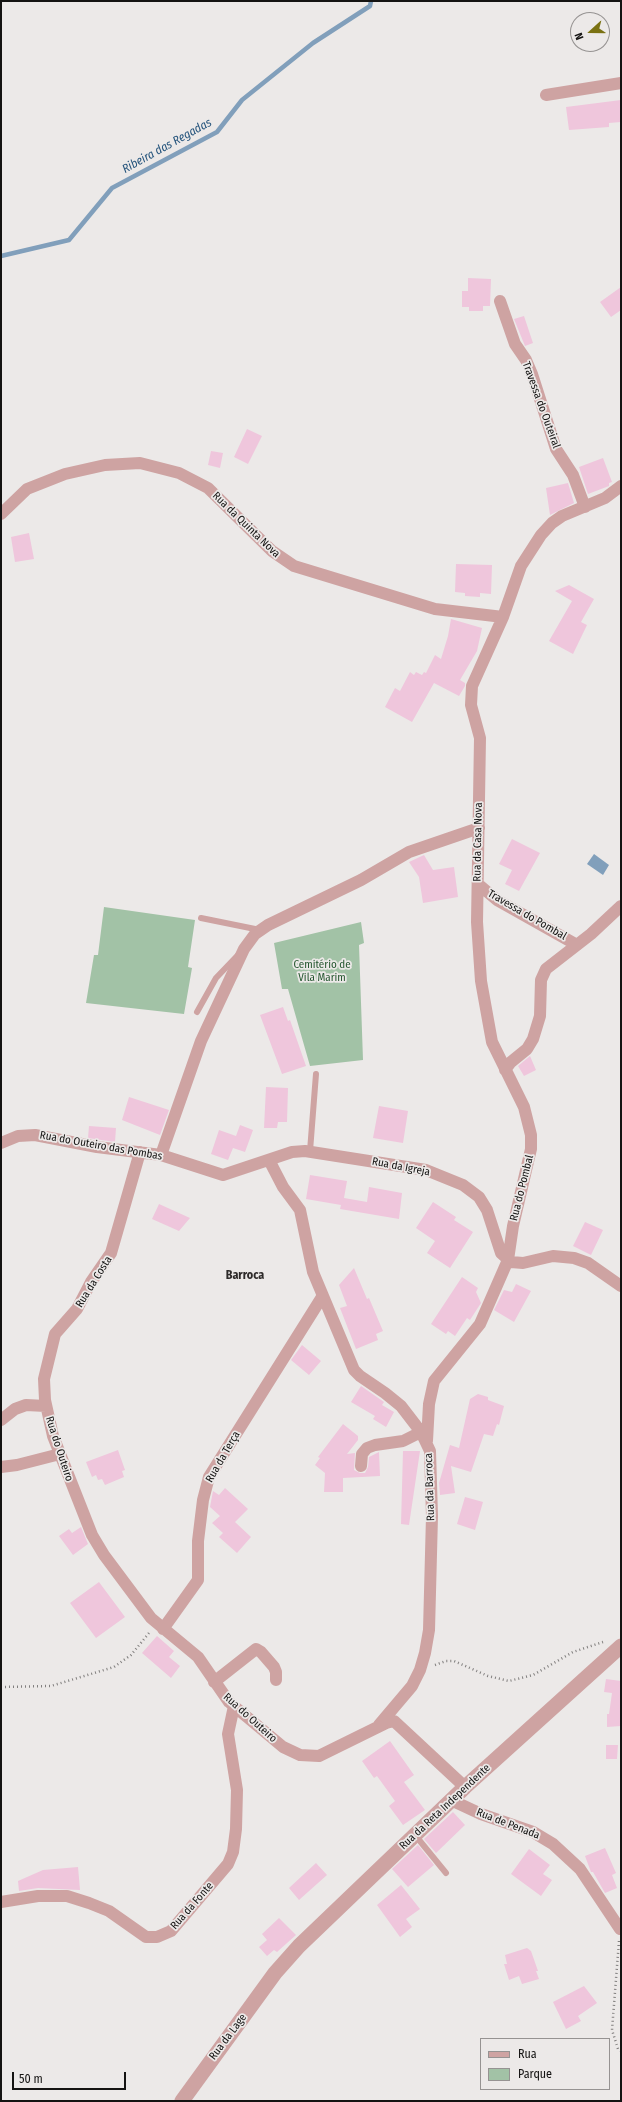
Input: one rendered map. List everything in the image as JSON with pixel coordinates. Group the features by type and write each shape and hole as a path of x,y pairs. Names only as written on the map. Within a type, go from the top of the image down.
{"street":[{"path":"546,95 621,83"},
{"name":"Travessa do Outeiral","path":"500,301 515,344 526,360 532,374 556,449 573,475 585,507"},
{"name":"Rua da Quinta Nova","path":"1,514 27,489 65,474 104,465 140,463 179,473 208,488 272,551 294,566 435,610 503,617"},
{"name":"Rua da Casa Nova","path":"505,1070 492,1042 485,1007 478,945 480,738 471,706 471,690 503,617 521,566 542,534 552,523 562,516 605,498 621,486"},
{"path":"161,1155 194,1060 244,949 261,930 354,884 415,849 479,828"},
{"name":"Travessa do Pombal","path":"478,884 497,900 577,945"},
{"path":"505,1070 511,1062 527,1049 536,1034 542,1010 541,980 544,973 621,906"},
{"name":"Rua do Pombal","path":"424,1436 428,1404 434,1381 480,1324 508,1260 518,1200 529,1166 532,1142 524,1108 505,1070"},
{"name":"Rua do Outeiro das Pombas","path":"1,1143 18,1136 34,1135 97,1147 161,1155 223,1176 269,1160"},
{"name":"Rua da Igreja","path":"269,1160 292,1152 310,1151 426,1170 463,1186 475,1193 482,1201 499,1248 508,1260"},
{"name":"Rua da Costa","path":"46,1406 44,1379 55,1334 77,1309 91,1282 111,1253 140,1152"},
{"path":"269,1160 283,1187 300,1210 305,1225 311,1265 322,1297 357,1374 391,1397 424,1436 366,1448 362,1454 361,1466"},
{"path":"508,1260 518,1263 553,1256 574,1258 588,1263 621,1286"},
{"name":"Rua da Terça","path":"160,1627 198,1580 198,1541 203,1500 209,1477 322,1297"},
{"path":"1,1420 15,1409 26,1405 46,1406"},
{"name":"Rua do Outeiro","path":"46,1406 60,1454 82,1514 99,1548 145,1611 160,1627 174,1636 198,1657 214,1682 234,1706 284,1747 294,1753 308,1757 325,1754 390,1721 397,1723 465,1787"},
{"name":"Rua da Barroca","path":"375,1728 406,1694 423,1661 428,1630 432,1512 431,1463 424,1436"},
{"path":"1,1467 17,1465 60,1454"},
{"name":"Rua da Reta Independente","path":"275,1973 326,1918 615,1643"},
{"path":"214,1682 256,1649 261,1652 274,1667 276,1672 276,1680"},
{"name":"Rua da Fonte","path":"1,1902 38,1896 67,1896 109,1911 146,1937 157,1937 171,1931 228,1864 233,1852 236,1829 237,1790 228,1734 234,1706"},
{"name":"Rua de Penada","path":"451,1800 481,1814 533,1832 553,1844 580,1869 620,1929"},
{"name":"Rua da Lage","path":"182,2101 275,1973"}],"lane":[{"path":"201,918 261,930"},
{"path":"198,1012 221,972 244,949"},
{"path":"310,1151 316,1074"},
{"path":"414,1834 446,1873"}],"path":[{"path":"1,1687 51,1686 114,1667 131,1655 160,1627"},
{"path":"418,1673 438,1663 454,1661 488,1676 509,1681 522,1679 543,1671 585,1647 615,1643"},
{"path":"620,1929 612,2030 618,2049 621,2051"}],"green space":[{"path":"104,907 195,920 188,967 192,968 184,1014 86,1003 94,955 98,955"},
{"name":"Cemitério de Vila Marim","path":"361,922 364,943 359,945 363,1060 310,1066 288,989 282,989 274,943"}],"water":[{"path":"594,854 609,865 603,875 587,864"}],"building":[{"path":"621,100 621,122 609,123 609,127 569,130 566,107"},
{"path":"468,278 491,279 490,306 483,306 483,311 469,311 469,307 462,307 462,291 468,291"},
{"path":"621,287 621,310 611,317 600,302"},
{"path":"524,316 533,343 525,346 514,319"},
{"path":"247,429 262,436 248,464 234,457"},
{"path":"211,451 223,453 220,468 208,465"},
{"path":"603,458 612,482 609,483 609,486 588,494 579,467"},
{"path":"568,483 574,503 550,515 546,488"},
{"path":"29,533 34,559 15,562 11,537"},
{"path":"456,564 492,565 491,594 480,593 480,597 465,596 465,593 455,592"},
{"path":"569,585 594,599 581,622 587,625 573,654 549,641 572,601 555,591"},
{"path":"451,619 482,628 477,651 460,680 465,683 465,686 459,696 434,683 412,722 385,707 395,688 400,691 410,672 414,675 416,672 422,675 424,672 426,673 435,655 441,659 448,636"},
{"path":"512,839 540,853 519,891 505,884 512,870 499,864"},
{"path":"424,855 433,870 454,867 458,897 423,903 419,877 409,862"},
{"path":"283,1007 288,1021 290,1020 306,1066 282,1074 260,1015"},
{"path":"530,1056 536,1070 524,1076 518,1066"},
{"path":"266,1087 288,1088 287,1122 278,1122 277,1128 264,1128"},
{"path":"129,1097 169,1110 160,1135 122,1120"},
{"path":"379,1106 408,1111 403,1143 373,1138"},
{"path":"240,1125 253,1130 245,1152 233,1148 228,1160 211,1154 219,1130 236,1136"},
{"path":"89,1126 116,1128 115,1142 88,1138"},
{"path":"310,1175 347,1181 344,1198 367,1202 369,1187 402,1193 399,1219 340,1209 341,1205 306,1199"},
{"path":"433,1202 456,1217 454,1220 473,1232 450,1268 427,1253 435,1241 416,1228"},
{"path":"159,1204 190,1218 179,1231 152,1219"},
{"path":"585,1222 603,1230 591,1255 573,1246"},
{"path":"354,1268 383,1331 376,1334 378,1340 356,1349 340,1308 347,1306 339,1285"},
{"path":"462,1277 478,1288 476,1292 481,1303 470,1320 467,1318 455,1336 448,1331 446,1334 431,1324"},
{"path":"516,1284 531,1291 514,1322 494,1310 504,1290 512,1292"},
{"path":"302,1345 321,1361 309,1375 291,1360"},
{"path":"361,1386 384,1402 382,1405 394,1412 386,1427 373,1419 375,1416 351,1402"},
{"path":"478,1394 488,1397 488,1400 504,1406 499,1425 497,1424 493,1436 484,1434 471,1472 451,1466 455,1493 440,1495 439,1483 450,1445 459,1448 470,1399"},
{"path":"343,1424 358,1436 358,1440 347,1454 355,1453 354,1470 360,1473 365,1473 368,1467 369,1457 379,1452 380,1476 343,1478 343,1492 324,1492 325,1473 315,1465 320,1458 318,1457"},
{"path":"118,1450 125,1470 122,1471 124,1477 105,1485 102,1479 98,1480 96,1475 92,1477 86,1462"},
{"path":"403,1451 420,1451 409,1525 401,1524"},
{"path":"225,1488 248,1509 235,1522 251,1537 237,1553 219,1537 223,1533 212,1523 220,1516 210,1507 213,1491 219,1495"},
{"path":"465,1497 483,1502 475,1530 457,1524"},
{"path":"81,1527 88,1544 73,1555 59,1536 69,1529 72,1533"},
{"path":"99,1582 125,1617 96,1638 70,1603"},
{"path":"157,1636 174,1651 169,1657 180,1666 171,1678 142,1653"},
{"path":"606,1679 621,1681 621,1726 607,1727 607,1714 609,1714 612,1693 604,1692"},
{"path":"390,1741 414,1775 404,1782 425,1810 403,1825 389,1806 395,1801 377,1776 374,1778 362,1761"},
{"path":"606,1745 618,1745 617,1759 606,1759"},
{"path":"453,1812 465,1825 436,1853 424,1839"},
{"path":"418,1845 434,1865 408,1887 392,1869"},
{"path":"605,1848 616,1873 612,1875 617,1888 605,1893 593,1872 591,1872 585,1856"},
{"path":"529,1849 550,1865 543,1874 552,1880 541,1896 511,1874"},
{"path":"316,1863 327,1875 299,1900 289,1888"},
{"path":"78,1867 80,1890 38,1888 19,1891 18,1881 43,1870"},
{"path":"401,1885 420,1909 406,1919 412,1927 400,1937 377,1905"},
{"path":"279,1918 296,1935 277,1952 274,1950 267,1956 259,1947 267,1940 262,1934"},
{"path":"527,1948 531,1951 538,1971 536,1971 539,1979 522,1984 519,1976 509,1980 504,1964 507,1964 505,1955"},
{"path":"584,1986 597,2003 578,2016 581,2021 566,2029 553,2002"}],"waterway":[{"name":"Ribeira das Regadas","path":"1,256 69,240 112,188 217,132 242,100 313,43 370,6 371,1"}],"district":[{"name":"Barroca","path":"245,1276"}]}
